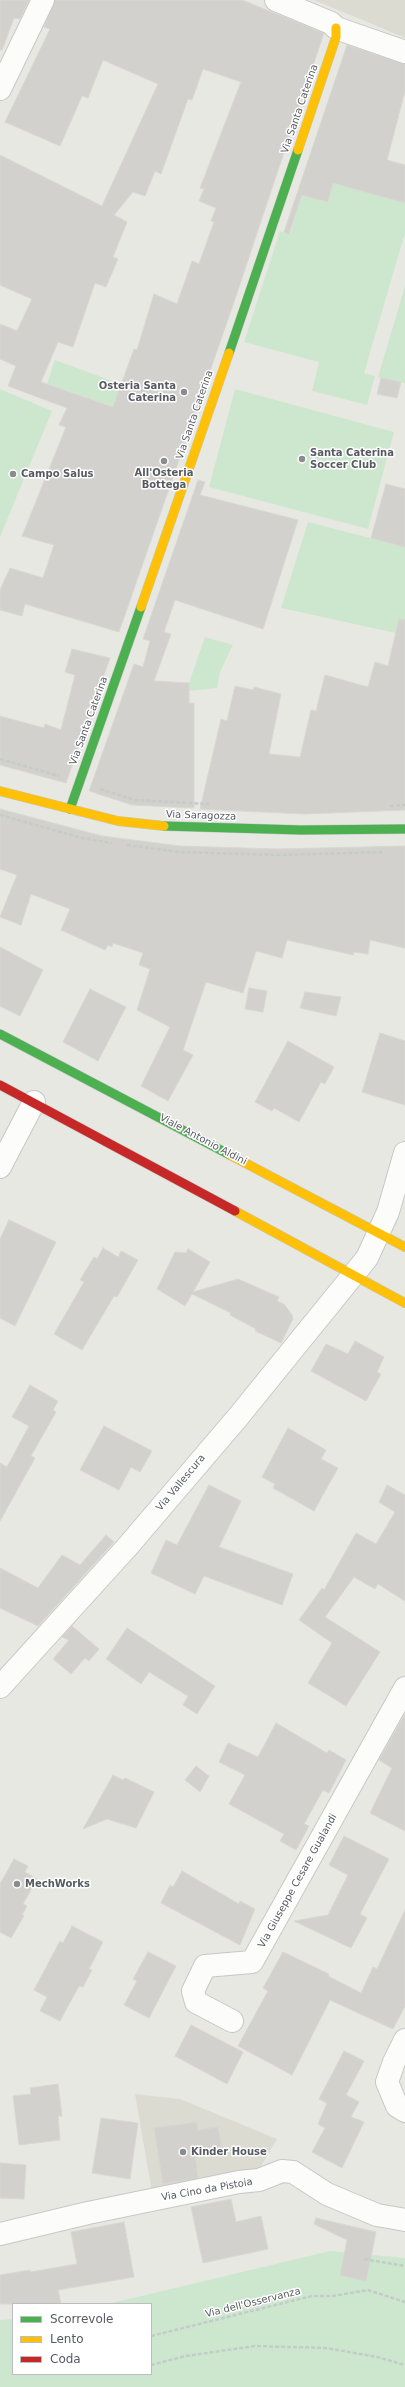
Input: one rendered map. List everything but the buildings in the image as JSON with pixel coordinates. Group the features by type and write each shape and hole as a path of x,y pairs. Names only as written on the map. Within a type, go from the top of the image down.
{"street":[{"path":"0,90 43,0"},
{"path":"276,0 331,23 336,28 405,52"},
{"name":"Via Santa Caterina","path":"70,809 244,312 336,37 336,28"},
{"name":"Via Saragozza","path":"0,791 118,821 164,826 301,830 405,829"},
{"name":"Viale Antonio Aldini","path":"0,1034 405,1247"},
{"path":"0,1085 34,1102 405,1304"},
{"path":"0,1167 34,1102"},
{"name":"Via Vallescura","path":"1,1686 128,1546 367,1258 388,1212 405,1153"},
{"name":"Via Giuseppe Cesare Gualandi","path":"232,2021 196,2002 193,1990 206,1966 252,1962 405,1688"},
{"path":"405,2040 394,2062 387,2082 397,2106 405,2111"},
{"name":"Via Cino da Pistoia","path":"0,2234 88,2213 239,2182 258,2180 282,2171 293,2172 327,2194 377,2215 405,2220"}],"path":[{"path":"0,759 65,778"},
{"path":"93,786 135,800 212,804"},
{"path":"382,806 405,805"},
{"path":"364,2259 405,2266"},
{"name":"Via dell'Osservanza","path":"152,2336 312,2296 333,2296 368,2290 405,2302"},
{"path":"152,2365 186,2356 255,2346 326,2348 377,2357 405,2365"}],"shaded area":[{"path":"314,0 405,0 405,38 377,26"},
{"path":"135,2094 180,2099 277,2139 257,2173 152,2192"}],"green space":[{"path":"333,183 405,203 405,233 364,373 375,376 367,405 312,391 319,362 244,342 280,231 290,234 302,195 328,202"},
{"path":"405,286 405,383 378,377"},
{"path":"55,360 137,390 129,412 47,384"},
{"name":"Campo Salus","path":"0,389 52,411 0,537"},
{"name":"Santa Caterina Soccer Club","path":"235,389 394,432 368,529 209,487"},
{"path":"308,522 405,547 405,635 281,608"},
{"path":"205,637 233,645 220,672 217,688 189,691 189,683"},
{"path":"330,2251 405,2258 405,2387 0,2387 0,2320 12,2319 12,2375 152,2375 152,2303 112,2303"}],"traffic: fast":[{"path":"229,353 298,150"},
{"path":"70,809 141,607"},
{"path":"164,826 301,830 405,829"},
{"path":"0,1034 230,1155"}],"traffic: slow":[{"path":"298,150 336,37 336,28"},
{"path":"141,607 229,353"},
{"path":"0,791 118,821 164,826"},
{"path":"230,1155 405,1247"},
{"path":"235,1211 405,1303"}],"traffic: jam":[{"path":"0,1085 235,1211"}],"place":[{"name":"Osteria Santa Caterina","path":"184,392"},
{"name":"Santa Caterina Soccer Club","path":"302,459"},
{"name":"All'Osteria Bottega","path":"164,461"},
{"name":"Campo Salus","path":"13,474"},
{"name":"MechWorks","path":"17,1884"},
{"name":"Kinder House","path":"183,2152"}]}
